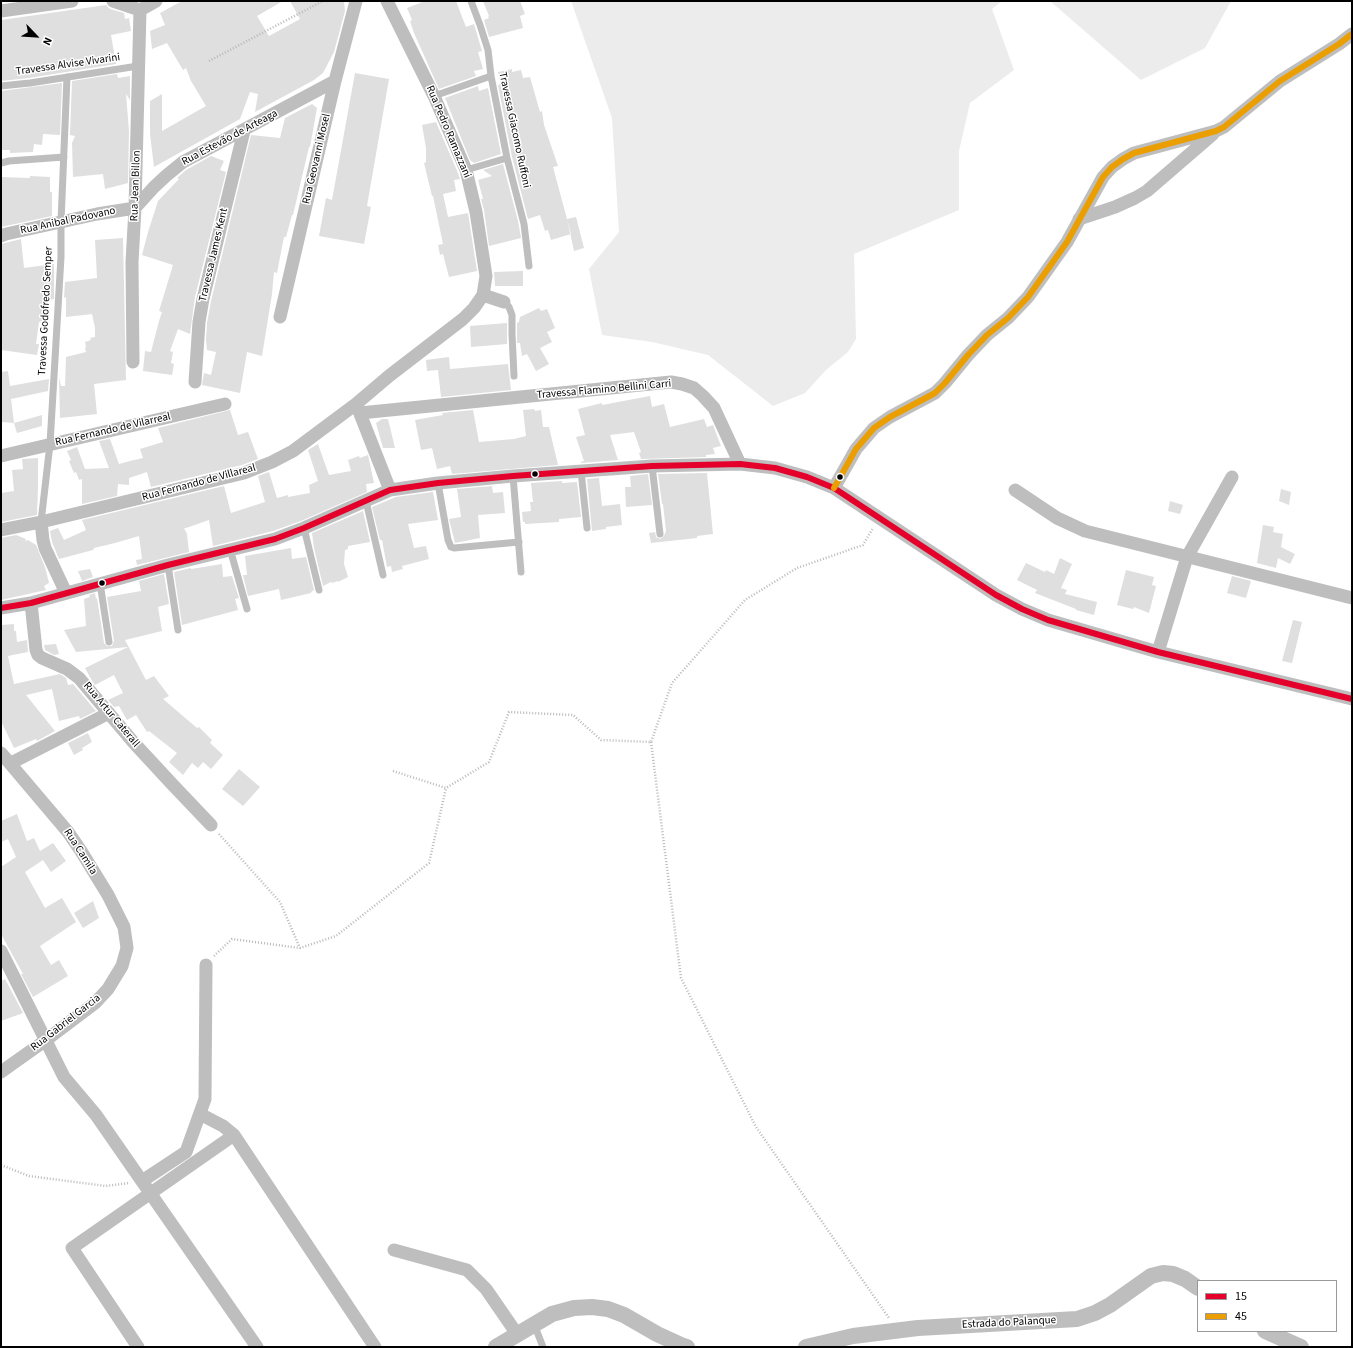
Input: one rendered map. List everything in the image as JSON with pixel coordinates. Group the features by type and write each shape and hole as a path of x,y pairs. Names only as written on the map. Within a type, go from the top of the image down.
{"street":[{"path":"1,11 72,1"},
{"path":"113,1 140,10 156,1"},
{"name":"Rua Geovanni Mosel","path":"280,317 335,81 356,1"},
{"name":"Rua Pedro Ramazzani","path":"387,1 434,96 466,170 476,212 483,252 486,276 483,295"},
{"name":"Rua Jean Billon","path":"133,362 132,262 135,208 140,10"},
{"path":"834,488 856,449 874,428 890,417 935,393 946,383 968,355 987,335 1008,318 1028,297 1067,242 1103,177 1112,167 1134,153 1216,131 1224,127 1267,90 1352,34"},
{"name":"Rua Estevão de Arteaga","path":"135,208 154,187 183,162 244,131 335,81"},
{"name":"Travessa James Kent","path":"195,382 199,322 203,299 244,131"},
{"path":"1079,218 1115,208 1148,190 1216,131"},
{"name":"Rua Anibal Padovano","path":"1,236 97,214 135,208"},
{"path":"483,295 504,302"},
{"name":"Rua Fernando de Villareal","path":"1,530 41,522 244,473 272,462 293,451 358,408 389,376 463,319 474,308 483,295"},
{"name":"Travessa Flamino Bellini Carri","path":"358,408 671,382 694,388 714,408 740,464"},
{"name":"Rua Fernando de Vilarreal","path":"1,456 225,404"},
{"path":"358,408 390,490"},
{"path":"1,608 31,603 168,565 275,539 304,528 390,490 438,483 513,476 652,466 740,464 775,468 807,477 834,488 996,595 1022,610 1048,620 1158,652 1352,699"},
{"path":"1158,652 1187,557 1232,477"},
{"path":"1015,490 1057,518 1085,531 1352,598"},
{"path":"41,522 45,548 66,593"},
{"name":"Rua Artur Caterall","path":"31,603 36,650 38,655 76,675 108,713 211,825"},
{"path":"11,763 108,713"},
{"name":"Rua Camila","path":"1,753 68,832 108,895 124,927 127,948 122,966"},
{"path":"1,951 64,1077 96,1115 257,1347"},
{"path":"142,1181 186,1152 205,1099 206,964"},
{"name":"Rua Gabriel Garcia","path":"1,1072 95,1003 108,989 122,966"},
{"path":"200,1114 223,1126 234,1135 375,1347"},
{"path":"138,1347 72,1248 234,1135"},
{"path":"174,1177 178,1157"},
{"path":"394,1250 467,1270 486,1289 517,1334"},
{"name":"Estrada do Palanque","path":"806,1347 853,1336 918,1328 1077,1319 1095,1313 1110,1305 1151,1276 1163,1273 1173,1274 1197,1287"},
{"path":"496,1347 552,1314 574,1308 592,1307 608,1309 624,1315 657,1334 687,1347"},
{"path":"1267,1332 1301,1347"}],"lane":[{"name":"Travessa Giacomo Ruffoni","path":"471,1 488,50 491,76 507,158 524,224 529,266"},
{"name":"Travessa Alvise Vivarini","path":"1,86 138,66"},
{"path":"434,96 491,76"},
{"name":"Travessa Godofredo Semper","path":"41,522 50,444 61,257 67,77"},
{"path":"1,163 9,161 64,157"},
{"path":"466,170 507,158"},
{"path":"504,302 509,307 512,315 514,376"},
{"path":"652,466 660,534"},
{"path":"581,471 587,528"},
{"path":"513,476 521,572"},
{"path":"438,483 448,540 450,545 454,548 519,542"},
{"path":"366,501 383,575"},
{"path":"304,528 319,590"},
{"path":"230,550 247,609"},
{"path":"168,565 178,630"},
{"path":"100,583 109,642"},
{"path":"534,1324 543,1347"}],"path":[{"path":"209,61 323,1"},
{"path":"879,518 863,545 797,568 745,600 672,683 651,742 681,978 756,1127 897,1331"},
{"path":"206,964 232,939 300,948 336,936 429,863 446,788 489,762 509,712 573,715 601,740 651,742"},
{"path":"393,771 446,788"},
{"path":"211,825 280,902 300,948"},
{"path":"1,1165 29,1176 106,1186 142,1181"}],"shaded area":[{"path":"571,1 1002,1 992,9 1014,70 970,103 959,151 959,210 854,254 856,339 848,352 826,370 805,393 773,406 708,355 652,342 602,335 589,269 619,232 612,118"},
{"path":"1050,1 1231,1 1205,48 1141,80"}],"building":[{"path":"182,1 283,1 257,16 269,36 300,19 290,1 344,1 345,11 334,52 323,73 314,80 255,112 258,94 250,92 240,119 154,167 150,134 150,101 162,94 162,131 206,106 191,81 186,68 183,70 167,43 152,49 150,31 165,25 160,13"},
{"path":"425,1 456,1 466,27 474,24 482,51 478,52 483,69 474,71 476,76 439,89 414,33 410,21 412,20 407,8"},
{"path":"483,1 520,1 525,14 520,16 523,28 489,37 484,20 489,18 489,16"},
{"path":"106,5 110,9 124,13 125,19 129,18 131,31 111,35 116,64 1,81 1,20"},
{"path":"512,69 512,72 521,70 523,78 530,77 540,112 542,111 544,125 558,166 553,167 571,234 551,240 548,230 545,231 540,215 528,219 512,157 498,85 501,84 498,72"},
{"path":"355,73 389,79 367,206 371,207 364,244 319,236 326,198 332,200"},
{"path":"117,74 118,78 130,76 130,100 126,94 129,131 128,183 105,189 103,174 73,177 72,143 75,136 70,135 72,81"},
{"path":"62,83 60,135 43,134 42,145 34,144 33,152 10,153 10,150 1,150 1,91"},
{"path":"478,86 479,91 488,88 501,154 474,163 470,160 445,98"},
{"path":"312,104 317,108 310,147 293,215 286,237 284,237 277,273 274,272 262,356 247,352 240,393 202,385 204,373 211,375 216,352 207,350 207,323 251,135 280,138 285,118"},
{"path":"436,122 460,179 454,180 456,191 443,194 448,217 468,213 477,271 449,277 443,254 440,255 438,245 443,244 433,196 424,163 426,162 426,148 422,125"},
{"path":"211,156 224,161 220,170 226,172 195,297 190,334 178,329 170,351 173,352 171,363 174,364 172,375 143,371 145,351 151,352 162,312 159,311 173,265 142,255 148,232 158,201 179,179 177,178 186,170"},
{"path":"503,164 521,238 489,246 481,199 483,199 478,180 492,176 483,170"},
{"path":"30,176 50,177 50,192 52,192 52,216 1,227 1,177 30,178"},
{"path":"576,217 584,248 574,251 567,219"},
{"path":"123,238 126,380 94,384 97,414 60,418 59,377 61,386 65,386 66,357 86,352 85,342 91,340 90,338 95,337 92,314 66,317 66,297 64,298 65,282 97,278 95,240"},
{"path":"21,239 24,268 54,264 54,299 42,301 46,320 39,322 36,344 39,344 37,355 1,350 1,244"},
{"path":"523,271 523,286 495,286 494,272"},
{"path":"539,308 541,311 547,309 555,328 547,332 552,342 540,348 549,364 536,371 527,354 522,356 520,343 517,343 517,323 519,322 520,317"},
{"path":"507,323 507,344 471,347 470,326"},
{"path":"449,357 450,369 508,364 511,390 441,397 438,370 427,371 426,360"},
{"path":"8,371 10,386 49,379 48,391 11,399 14,423 1,422 1,372"},
{"path":"650,396 652,407 664,404 670,427 704,419 707,427 713,425 721,446 713,448 715,454 706,455 706,457 641,459 639,453 641,452 634,432 610,435 618,460 581,463 584,461 576,437 585,435 578,409 602,403 602,405"},
{"path":"534,409 535,411 541,410 543,427 549,427 558,465 452,474 450,466 437,469 432,448 421,450 415,420 443,415 442,413 473,410 479,442 514,439 526,436 523,410"},
{"path":"230,410 238,435 248,432 258,459 242,465 151,487 147,472 129,478 129,485 118,484 117,496 82,504 82,479 79,480 76,472 74,473 67,451 77,447 85,469 109,468 99,441 110,439 119,464 143,458 140,449 163,442 158,428"},
{"path":"42,415 42,426 17,433 14,423"},
{"path":"382,419 388,419 395,448 383,448 376,423"},
{"path":"318,444 329,475 351,471 348,460 359,456 360,458 368,455 374,483 366,484 367,492 301,521 273,531 213,546 209,520 184,528 187,534 189,552 137,565 136,560 142,559 139,536 59,559 52,542 50,531 58,528 64,540 86,530 82,520 224,486 231,513 265,502 258,476 269,472 277,498 288,495 288,497 310,493 309,485 318,481 308,450"},
{"path":"38,458 37,515 1,522 1,493 14,491 12,470 23,469 22,459"},
{"path":"707,473 713,534 697,536 697,538 651,543 649,533 655,532 656,537 660,539 664,536 666,531 658,474"},
{"path":"648,474 652,505 626,507 625,487 631,487 630,476"},
{"path":"599,478 602,506 620,504 622,525 592,531 587,479"},
{"path":"562,481 562,483 577,482 581,517 559,519 559,522 525,524 525,522 523,522 522,512 531,511 530,502 533,502 531,483"},
{"path":"492,486 493,493 503,492 505,513 478,515 480,538 455,543 449,519 461,517 457,489"},
{"path":"1281,489 1291,492 1289,505 1279,501"},
{"path":"433,492 438,520 408,524 414,548 426,546 429,559 402,566 403,569 392,572 391,566 387,567 382,540 380,540 372,507 396,497"},
{"path":"1170,501 1183,505 1180,514 1168,511"},
{"path":"363,511 370,542 348,546 348,549 345,550 344,564 348,577 338,582 331,582 323,586 312,533"},
{"path":"1263,525 1274,527 1273,532 1283,534 1281,547 1295,554 1290,564 1278,558 1276,568 1257,563"},
{"path":"16,535 26,539 25,541 28,540 36,545 45,567 49,583 44,586 46,590 1,600 1,538"},
{"path":"291,548 292,559 306,557 314,590 311,593 281,600 279,589 248,596 243,575 247,575 245,556"},
{"path":"1060,558 1072,564 1061,588 1067,590 1065,594 1097,602 1094,615 1076,610 1035,593 1037,590 1017,580 1026,563 1045,572 1046,570 1054,574"},
{"path":"222,564 223,577 232,576 239,598 235,599 238,610 182,625 174,572"},
{"path":"90,569 93,577 82,581 78,571"},
{"path":"1126,570 1154,577 1152,585 1156,586 1149,613 1134,607 1133,609 1117,605"},
{"path":"164,574 169,604 158,607 162,631 125,640 146,680 154,676 169,696 163,699 197,728 199,727 212,740 210,743 223,755 211,769 203,762 198,768 192,763 183,775 169,762 177,753 149,731 147,732 136,715 127,720 119,706 114,707 108,700 123,693 114,675 95,685 85,668 128,647 76,652 64,630 86,626 84,599 95,593 104,643 107,646 112,646 114,641 107,597 141,591 139,581"},
{"path":"1232,576 1251,581 1246,598 1227,593"},
{"path":"1293,620 1302,622 1292,663 1282,661"},
{"path":"14,624 17,642 27,640 28,652 8,656 14,684 60,674 66,678 68,685 73,684 96,711 80,719 79,716 59,721 52,689 26,695 55,731 37,741 36,739 14,748 1,721 1,625"},
{"path":"56,644 59,654 54,655 45,650 44,645"},
{"path":"88,733 92,742 82,748 83,750 74,755 68,743"},
{"path":"239,769 260,787 243,806 222,789"},
{"path":"17,814 27,841 34,838 40,851 53,843 66,861 51,872 43,860 25,872 45,908 62,898 76,922 40,946 51,965 59,960 68,976 33,997 21,974 23,974 1,934 1,867 16,857 8,839 1,842 1,821"},
{"path":"93,901 99,918 83,928 74,913"},
{"path":"5,979 23,1013 1,1021 1,981"}],"transit line":[{"name":"45","path":"834,488 856,449 874,428 890,417 935,393 987,335 1008,318 1028,297 1067,242 1103,177 1112,167 1134,153 1216,131 1224,127 1280,81 1339,44 1352,34"},
{"name":"15","path":"1,608 31,603 168,565 275,539 304,528 390,490 438,483 513,476 652,466 740,464 775,468 807,477 834,488 996,595 1022,609 1048,620 1158,652 1352,699"}]}
